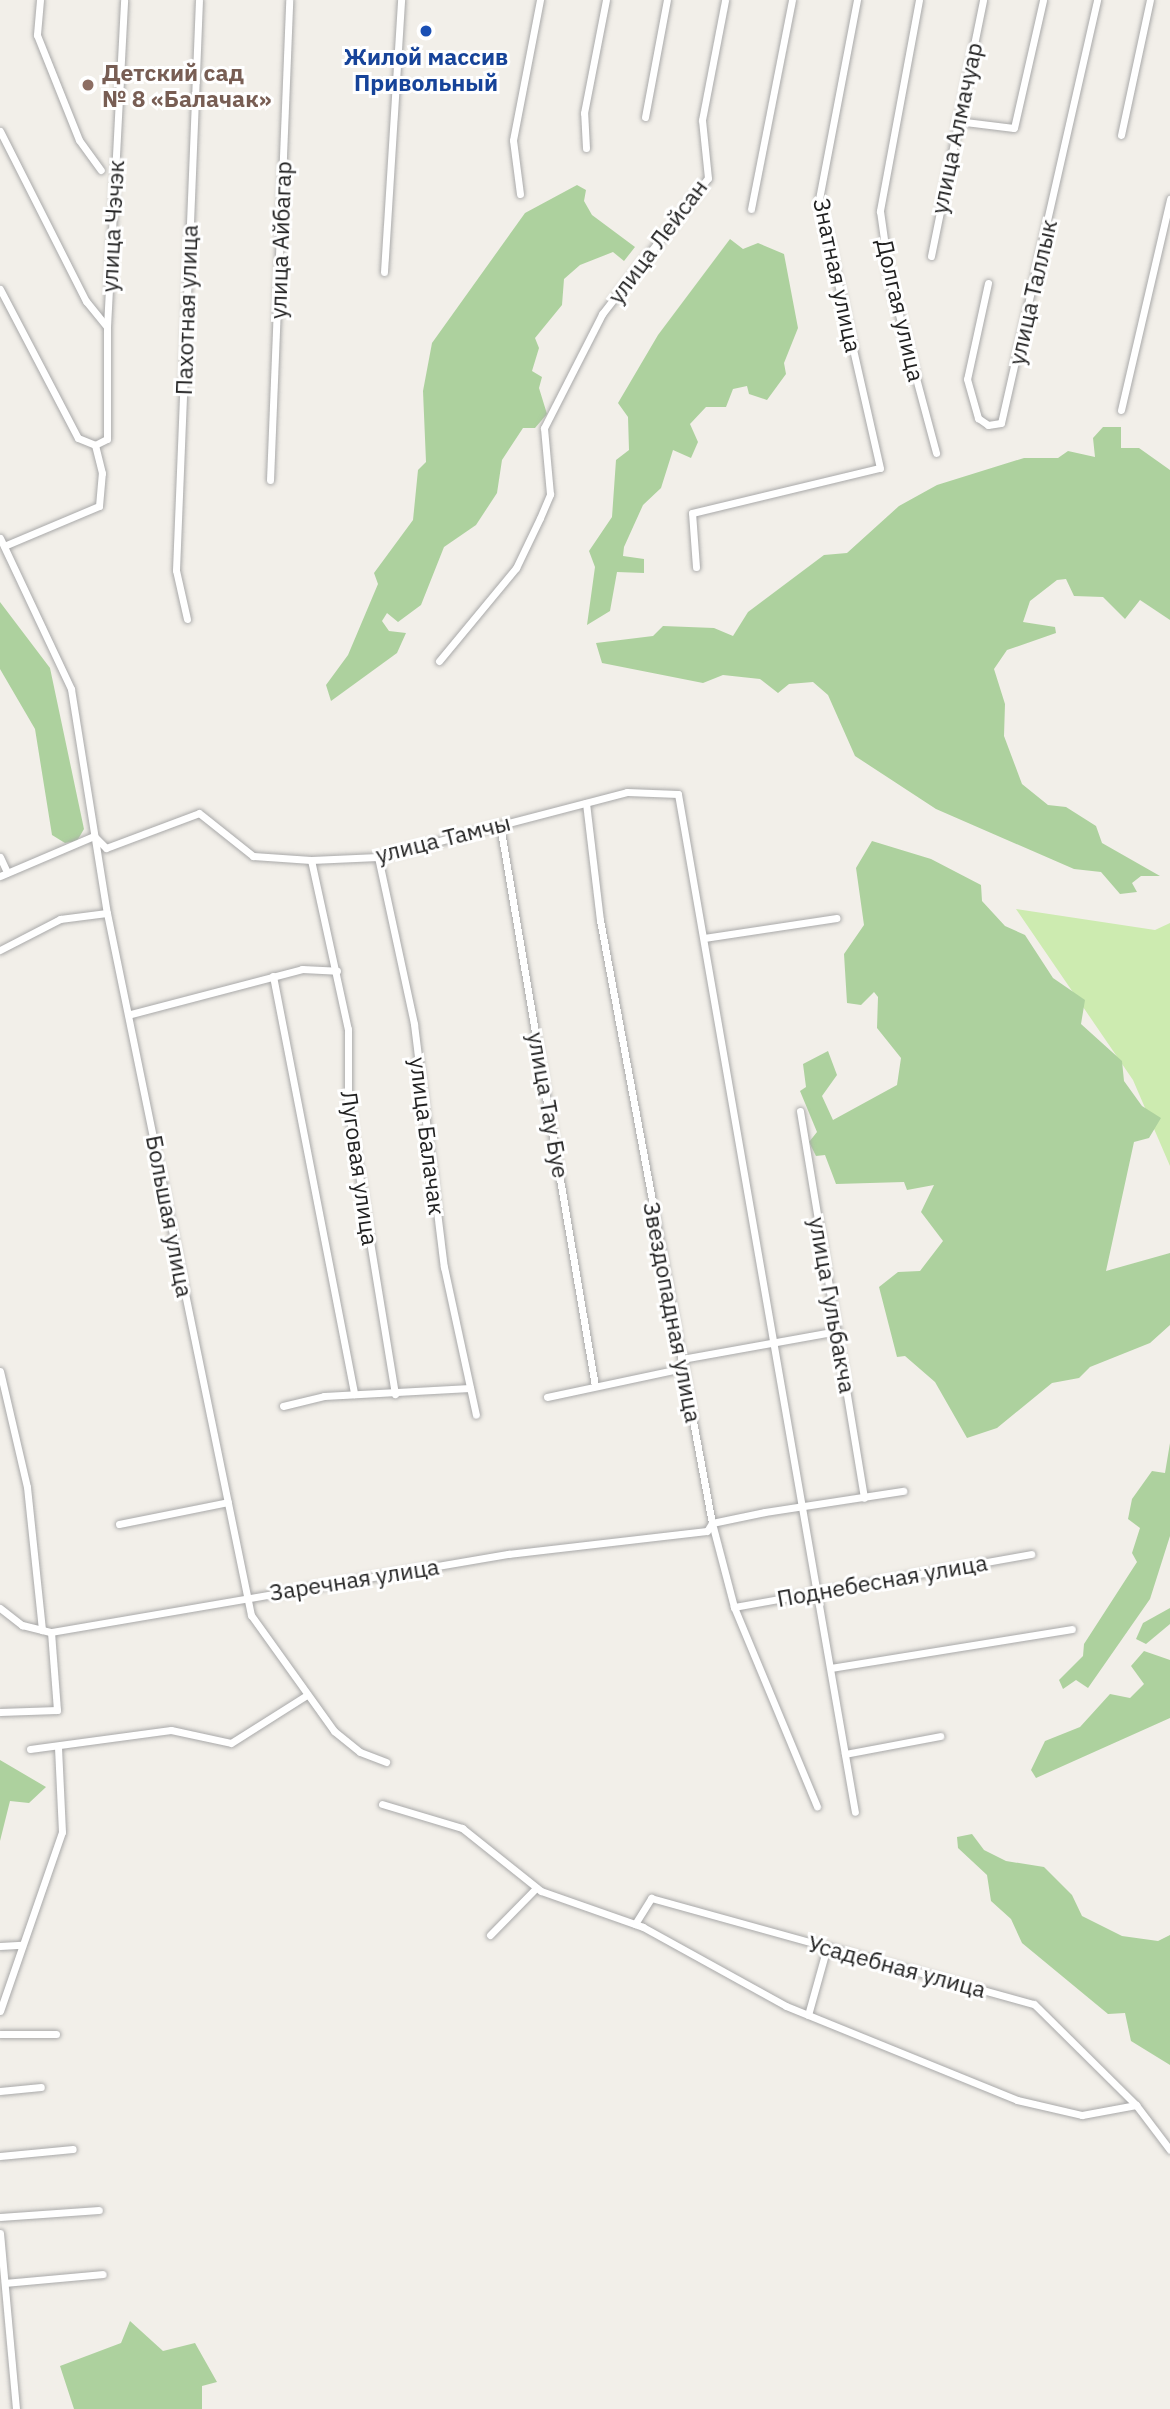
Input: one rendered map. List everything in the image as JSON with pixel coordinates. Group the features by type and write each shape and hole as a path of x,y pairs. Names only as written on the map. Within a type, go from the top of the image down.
{"street":[{"path":"40,0 37,35 79,140 101,170"},
{"name":"улица Чэчэк","path":"95,445 107,439 107,327 124,0"},
{"name":"Пахотная улица","path":"187,619 176,570 200,0"},
{"name":"улица Айбагар","path":"270,480 289,0"},
{"path":"384,272 401,0"},
{"path":"520,194 513,139 540,0"},
{"path":"586,148 584,113 606,0"},
{"path":"645,117 667,0"},
{"name":"улица Лейсан","path":"439,661 516,568 540,518 550,494 544,428 602,314 708,178 702,120 725,0"},
{"path":"751,209 792,0"},
{"name":"Знатная улица","path":"696,567 692,513 880,468 819,199 856,0"},
{"name":"Долгая улица","path":"919,0 880,211 890,281 936,453"},
{"name":"улица Алмачуар","path":"931,256 983,0"},
{"path":"957,121 1014,128 1043,0"},
{"name":"улица Таллык","path":"988,283 967,379 978,418 988,425 1001,423 1097,0"},
{"path":"1121,135 1150,0"},
{"path":"0,131 86,301 107,327"},
{"path":"1121,411 1170,199"},
{"path":"0,289 78,438 95,445 102,473 99,506 4,546"},
{"name":"Большая улица","path":"0,538 65,669 107,913 131,1014 251,1615 334,1731 386,1762"},
{"name":"улица Тамчы","path":"94,836 106,848 199,813 253,856 311,860 378,857 627,792 678,794 704,938"},
{"name":"Звездопадная улица","path":"586,803 600,920 712,1523 734,1607 817,1806"},
{"name":"улица Тау Буе","path":"500,825 595,1387"},
{"path":"0,857 3,874 94,836"},
{"name":"улица Балачак","path":"378,857 414,1024 444,1267 476,1415"},
{"name":"Луговая улица","path":"311,860 348,1029 348,1107 395,1394"},
{"path":"0,950 60,919 107,913"},
{"path":"837,918 704,938 777,1345 802,1508 819,1592 855,1812"},
{"path":"131,1014 211,998 273,976 337,971"},
{"name":"Луговая улица","path":"273,976 354,1394"},
{"name":"улица Гульбакча","path":"800,1111 864,1499"},
{"path":"547,1397 683,1363 838,1331"},
{"path":"0,1371 27,1486 42,1630"},
{"path":"283,1406 354,1394 395,1394 470,1388"},
{"name":"Заречная улица","path":"0,1608 51,1632 246,1596 508,1554 707,1531 712,1523 903,1491"},
{"path":"119,1524 228,1502"},
{"name":"Поднебесная улица","path":"734,1607 1031,1554"},
{"path":"831,1668 1072,1629"},
{"path":"0,1712 57,1710 51,1632"},
{"path":"30,1749 171,1730 231,1743 307,1695"},
{"path":"845,1754 940,1736"},
{"path":"0,2011 62,1832 58,1746"},
{"path":"382,1804 462,1828 536,1888 635,1924 808,2015 1048,2111 1082,2115 1136,2105"},
{"path":"490,1935 536,1888"},
{"name":"Усадебная улица","path":"635,1924 651,1898 1034,2004 1136,2105 1170,2150"},
{"path":"0,1946 22,1945"},
{"path":"808,2015 827,1947"},
{"path":"0,2034 56,2034"},
{"path":"0,2091 41,2087"},
{"path":"0,2156 73,2149"},
{"path":"0,2217 99,2210"},
{"path":"0,2233 16,2409"},
{"path":"5,2283 103,2274"}],"green space":[{"path":"577,185 586,190 584,201 592,215 635,247 624,261 613,252 580,265 564,279 562,305 535,338 539,348 532,371 542,377 539,388 547,414 535,428 523,428 502,460 497,493 476,525 444,547 421,605 398,622 387,613 382,621 389,631 406,633 397,653 331,701 326,685 348,655 378,584 374,573 413,520 418,470 426,462 423,391 432,343 525,213"},
{"path":"730,239 743,249 758,243 784,254 798,328 784,363 786,374 767,400 749,394 747,386 733,389 726,407 706,407 690,424 698,442 691,458 673,450 661,488 643,505 624,547 623,556 644,559 644,573 617,572 610,611 587,625 595,567 589,551 612,517 616,460 629,450 628,417 618,403 658,335"},
{"path":"1103,427 1121,427 1121,448 1139,448 1170,470 1170,620 1140,600 1125,619 1103,597 1074,596 1066,579 1057,580 1030,601 1023,622 1055,627 1056,633 1007,650 994,669 1005,704 1004,736 1022,784 1048,805 1066,807 1096,826 1102,843 1160,876 1141,876 1132,883 1137,892 1120,894 1101,872 1074,869 936,809 855,756 828,695 813,682 789,684 778,693 760,679 723,675 703,683 602,663 596,643 653,636 663,626 714,628 733,636 748,612 824,555 847,553 899,506 937,485 1024,458 1058,458 1068,451 1095,457 1093,438"},
{"path":"0,602 50,668 84,829 77,841 65,843 52,835 35,729 0,669"},
{"path":"872,841 931,859 981,885 982,901 1005,926 1025,935 1053,978 1085,1000 1081,1024 1122,1061 1124,1081 1142,1106 1161,1118 1149,1138 1134,1142 1106,1271 1170,1253 1170,1325 1150,1343 1090,1367 1079,1378 1052,1383 997,1428 967,1438 935,1382 905,1356 897,1357 879,1287 898,1272 920,1271 943,1241 921,1212 934,1185 907,1190 904,1182 836,1184 825,1155 816,1156 809,1142 817,1132 800,1091 806,1087 803,1064 828,1051 837,1075 822,1096 833,1120 897,1085 901,1058 877,1028 878,997 874,992 861,1005 847,1003 844,954 864,925 856,868"},
{"path":"1016,909 1155,930 1170,923 1170,1166 1133,1080"},
{"path":"1170,1443 1170,1536 1150,1599 1088,1688 1076,1680 1063,1689 1059,1680 1083,1656 1084,1644 1137,1562 1132,1553 1140,1528 1128,1519 1132,1499 1152,1471 1165,1473"},
{"path":"1170,1608 1170,1624 1146,1644 1136,1639 1143,1623"},
{"path":"1144,1651 1170,1660 1170,1718 1036,1778 1031,1770 1045,1741 1080,1727 1110,1694 1130,1698 1144,1684 1131,1666"},
{"path":"0,1760 46,1787 29,1803 10,1801 0,1841"},
{"path":"972,1834 984,1850 1006,1861 1044,1867 1072,1895 1082,1916 1122,1936 1158,1941 1170,1935 1170,2065 1131,2041 1125,2013 1108,2014 1022,1943 1011,1919 991,1901 987,1875 958,1848 957,1837"},
{"path":"130,2321 163,2351 195,2343 217,2382 202,2386 202,2409 74,2409 60,2366 121,2343"}],"place":[{"name":"Жилой массив Привольный","path":"426,31"},
{"name":"Детский сад № 8 «Балачак»","path":"88,85"}]}
